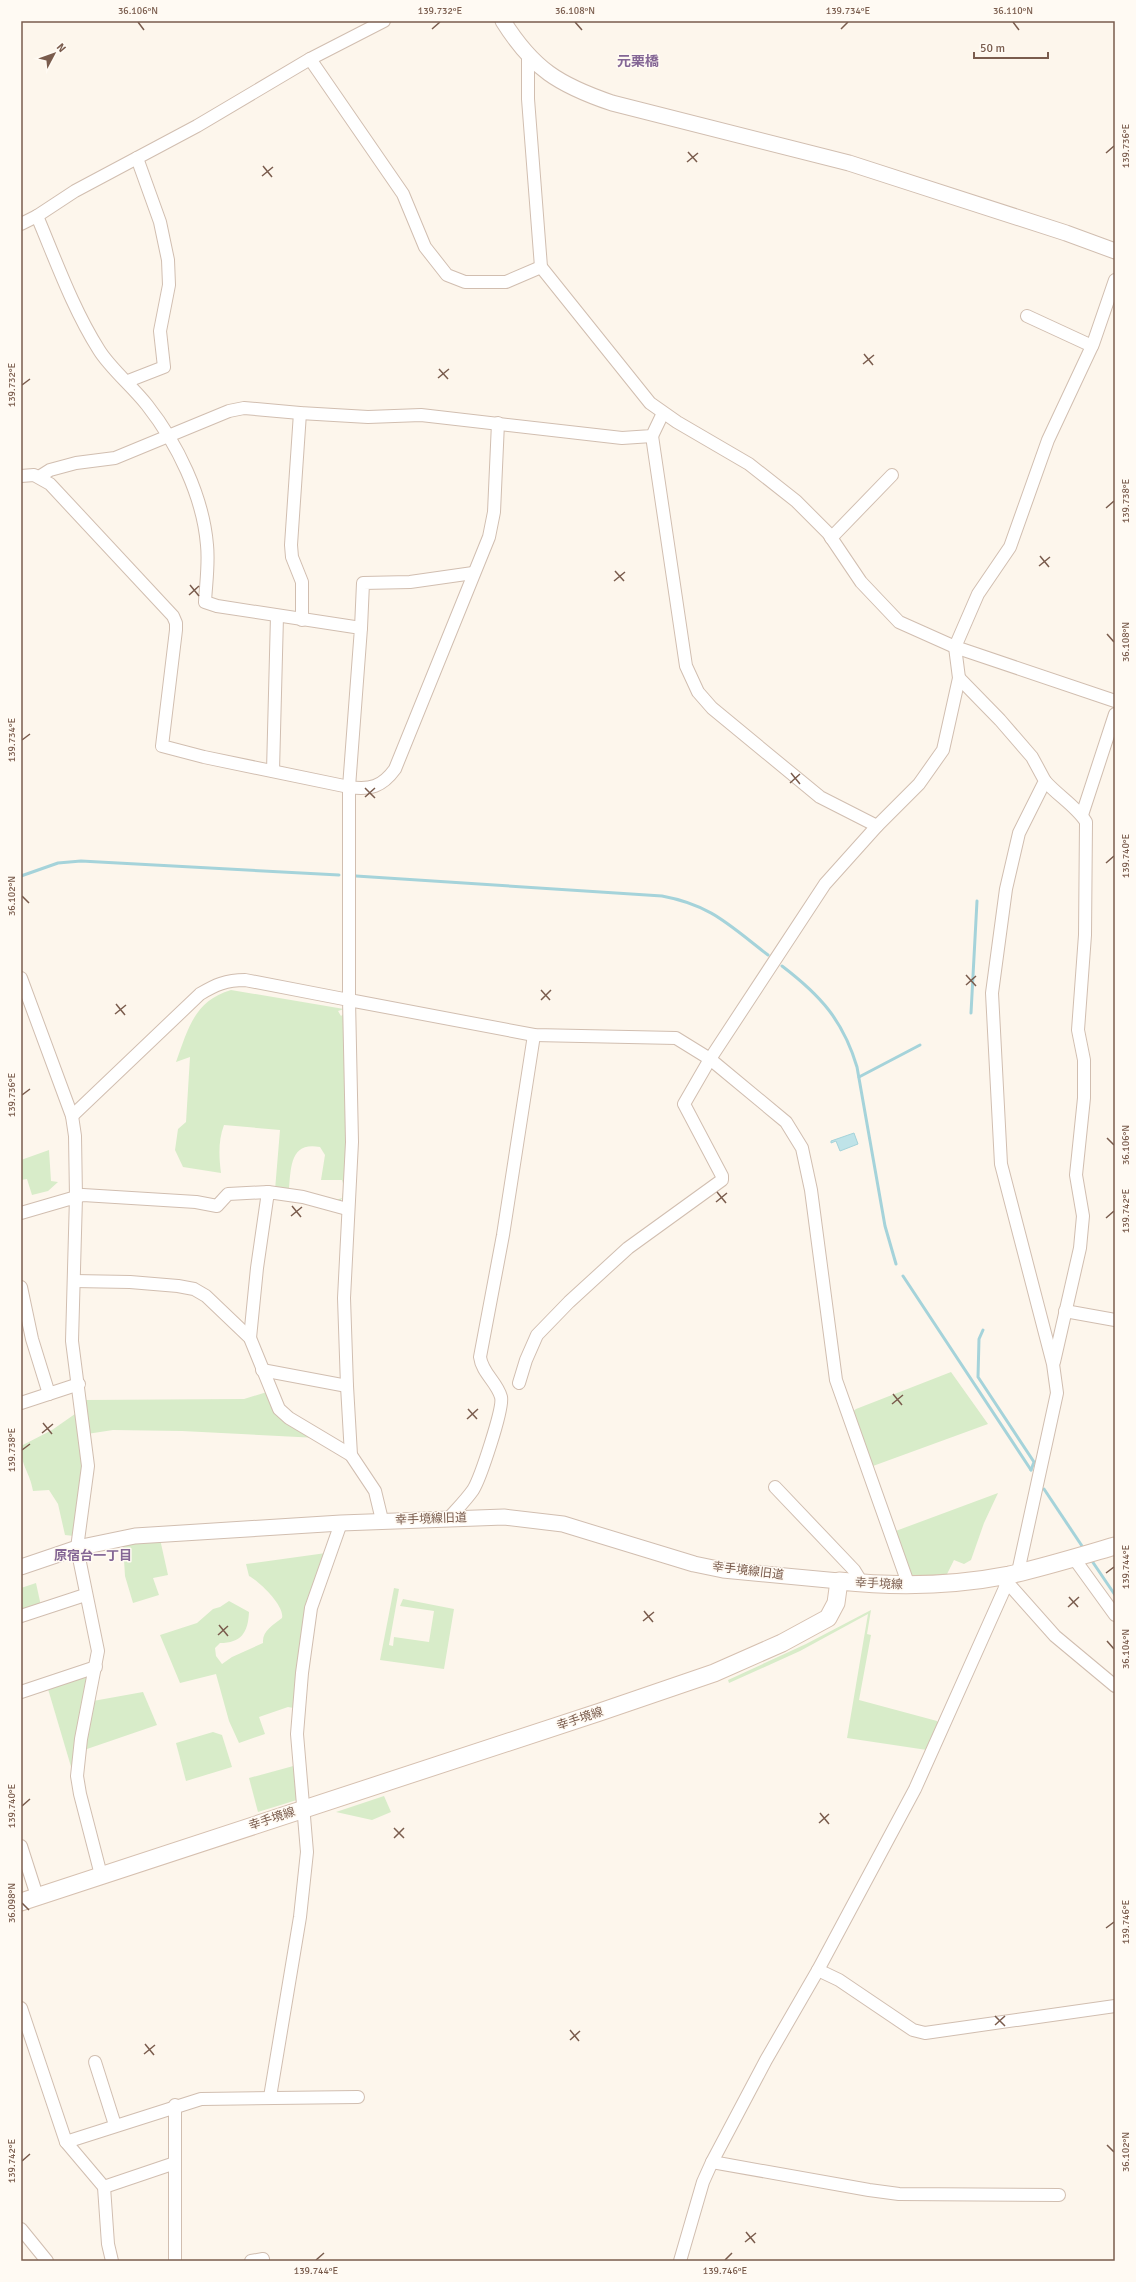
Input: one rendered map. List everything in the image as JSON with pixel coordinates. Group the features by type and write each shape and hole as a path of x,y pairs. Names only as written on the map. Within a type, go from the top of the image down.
{"main road":[{"name":"幸手境線","path":"21,1902 600,1712 748,1660 828,1618 836,1604 839,1581 909,1586 944,1584 1011,1576 1115,1546"}],"street":[{"path":"21,224 37,216 75,191 197,126 310,59 384,21"},
{"path":"502,21 528,55 548,74 567,86 612,103 849,163 1066,233 1115,251"},
{"path":"528,55 528,99 541,267 650,403 749,464 796,501 831,538 861,582 899,622 955,647 1115,701"},
{"path":"310,59 403,194 425,247 447,275 465,282 506,282 541,267"},
{"path":"128,381 164,367 160,331 169,285 168,260 160,222 137,158"},
{"path":"37,216 82,322 100,353 128,381 169,436 184,467 201,512 207,544 208,569 204,602 277,616 361,628"},
{"path":"519,1383 526,1360 538,1335 569,1302 628,1248 722,1180 722,1176 684,1104 710,1059 825,884 877,826 919,784 943,750 959,678 955,647 978,594 1010,547 1048,440 1092,346 1115,280"},
{"path":"1027,316 1092,346"},
{"path":"39,477 50,470 76,463 115,458 229,411 244,408 300,414 368,417 421,415 622,438 652,436"},
{"path":"663,412 652,436 686,666 698,692 712,708 820,796 877,826"},
{"path":"300,414 291,545 292,557 302,582 302,620"},
{"path":"21,476 39,477 56,489 173,616 176,623 162,746 273,771 363,789 376,787 383,783 395,769 489,536 494,512 498,423"},
{"path":"831,538 892,475"},
{"path":"351,1455 344,1298 347,1209 352,1142 349,1000 349,787 363,582 410,582 473,573"},
{"path":"273,771 277,616"},
{"path":"959,678 1000,720 1032,757 1045,781 1058,795 1082,815 1086,822 1085,935 1078,1030 1084,1060 1084,1098 1076,1175 1083,1216 1080,1248 1053,1364"},
{"path":"1082,815 1115,714"},
{"path":"680,2261 703,2182 712,2162 766,2060 818,1970 915,1789 1011,1576 1057,1393 1053,1364 1001,1164 992,993 1006,889 1019,833 1045,781"},
{"path":"21,978 72,1116 75,1136 76,1197 72,1341 79,1384 88,1466 77,1548 85,1595 96,1636 98,1651 81,1738 77,1776 80,1794 101,1875"},
{"path":"72,1116 200,994 214,985 228,980 245,980 534,1036 676,1038 710,1059 777,1113 796,1135 802,1148 811,1190 836,1380 909,1586"},
{"path":"449,1518 473,1490 480,1478 501,1406 499,1391 481,1364 480,1357 504,1235 534,1036"},
{"path":"21,1213 83,1195 141,1198 217,1206 228,1194 268,1192 304,1196 347,1209"},
{"path":"250,1338 257,1268 268,1192"},
{"path":"74,1282 130,1282 178,1286 194,1289 206,1296 250,1338 279,1409 289,1418 351,1455 374,1491 382,1520"},
{"path":"21,1287 27,1341 49,1394"},
{"path":"1065,1311 1115,1320"},
{"path":"262,1370 347,1386"},
{"path":"21,1403 79,1384"},
{"path":"775,1487 854,1570 862,1583"},
{"name":"幸手境線旧道","path":"21,1567 77,1548 135,1536 341,1522 504,1517 563,1524 694,1564 723,1570 839,1581"},
{"path":"270,2097 304,1884 306,1852 304,1809 296,1734 302,1673 311,1608 341,1522"},
{"path":"1073,1558 1115,1615"},
{"path":"1011,1576 1055,1636 1115,1686"},
{"path":"21,1616 85,1595"},
{"path":"21,1692 96,1667"},
{"path":"21,1846 37,1896"},
{"path":"818,1970 839,1980 912,2030 924,2033 1115,2006"},
{"path":"21,2008 66,2142 104,2187 108,2244 112,2261"},
{"path":"95,2062 115,2125"},
{"path":"66,2142 115,2125 201,2099 358,2097"},
{"path":"175,2106 175,2261"},
{"path":"712,2162 899,2194 1059,2195"},
{"path":"104,2187 175,2164"},
{"path":"21,2229 47,2261"},
{"path":"251,2261 263,2259"}],"green space":[{"path":"231,990 344,1009 338,1011 341,1016 347,1011 349,1068 345,1195 339,1202 333,1201 342,1198 344,1187 342,1180 321,1180 325,1155 320,1147 310,1146 303,1148 298,1152 294,1158 290,1173 289,1189 286,1191 275,1190 280,1130 224,1125 220,1149 221,1173 183,1167 175,1150 178,1129 186,1122 190,1057 176,1062 184,1038 194,1018 208,1001"},
{"path":"49,1150 51,1181 58,1182 48,1191 32,1195 27,1179 21,1180 21,1160"},
{"path":"951,1372 988,1424 873,1466 877,1480 851,1413 856,1409"},
{"path":"267,1392 318,1438 182,1431 113,1430 87,1434 83,1400 244,1399"},
{"path":"75,1414 78,1414 85,1466 74,1536 65,1535 58,1504 49,1490 33,1491 32,1484 22,1459 21,1446 52,1430"},
{"path":"998,1493 984,1523 971,1560 964,1564 954,1560 947,1574 911,1577 893,1532"},
{"path":"160,1539 168,1575 153,1578 159,1595 133,1603 125,1576 123,1544"},
{"path":"326,1553 294,1708 288,1707 259,1717 265,1734 239,1743 229,1721 216,1674 180,1683 160,1635 197,1623 213,1609 220,1607 229,1601 249,1612 247,1626 242,1635 233,1641 220,1643 215,1648 216,1656 222,1664 232,1657 263,1643 266,1632 282,1618 280,1607 276,1601 265,1588 249,1576 246,1564"},
{"path":"36,1583 41,1606 21,1611 21,1588"},
{"path":"394,1588 399,1589 389,1645 393,1646 394,1637 429,1642 434,1611 400,1606 403,1599 454,1609 444,1669 380,1660"},
{"path":"871,1610 867,1634 871,1635 859,1700 937,1721 938,1723 927,1750 847,1738 868,1614 800,1651 729,1683 728,1680 806,1644"},
{"path":"88,1675 72,1770 48,1689"},
{"path":"143,1692 157,1725 87,1749 83,1747 93,1701"},
{"path":"213,1732 222,1735 232,1767 186,1781 176,1743"},
{"path":"297,1765 300,1799 258,1812 249,1778"},
{"path":"384,1796 391,1812 372,1820 336,1812"}],"water":[{"path":"854,1133 858,1144 840,1151 836,1141 831,1143 831,1141"}],"waterway":[{"path":"21,876 58,863 81,861 339,875"},
{"path":"356,876 662,896 679,900 707,911 719,918 768,955"},
{"path":"971,1013 977,901"},
{"path":"782,966 819,998 837,1022 845,1035 851,1050 857,1067 885,1226 896,1264"},
{"path":"859,1077 920,1045"},
{"path":"903,1276 1031,1470"},
{"path":"983,1330 979,1339 978,1377 1034,1462 1031,1470"},
{"path":"1044,1489 1082,1546"},
{"path":"1092,1561 1115,1595"}],"district":[{"name":"元栗橋","path":"638,61"},
{"name":"原宿台一丁目","path":"93,1556"}]}
